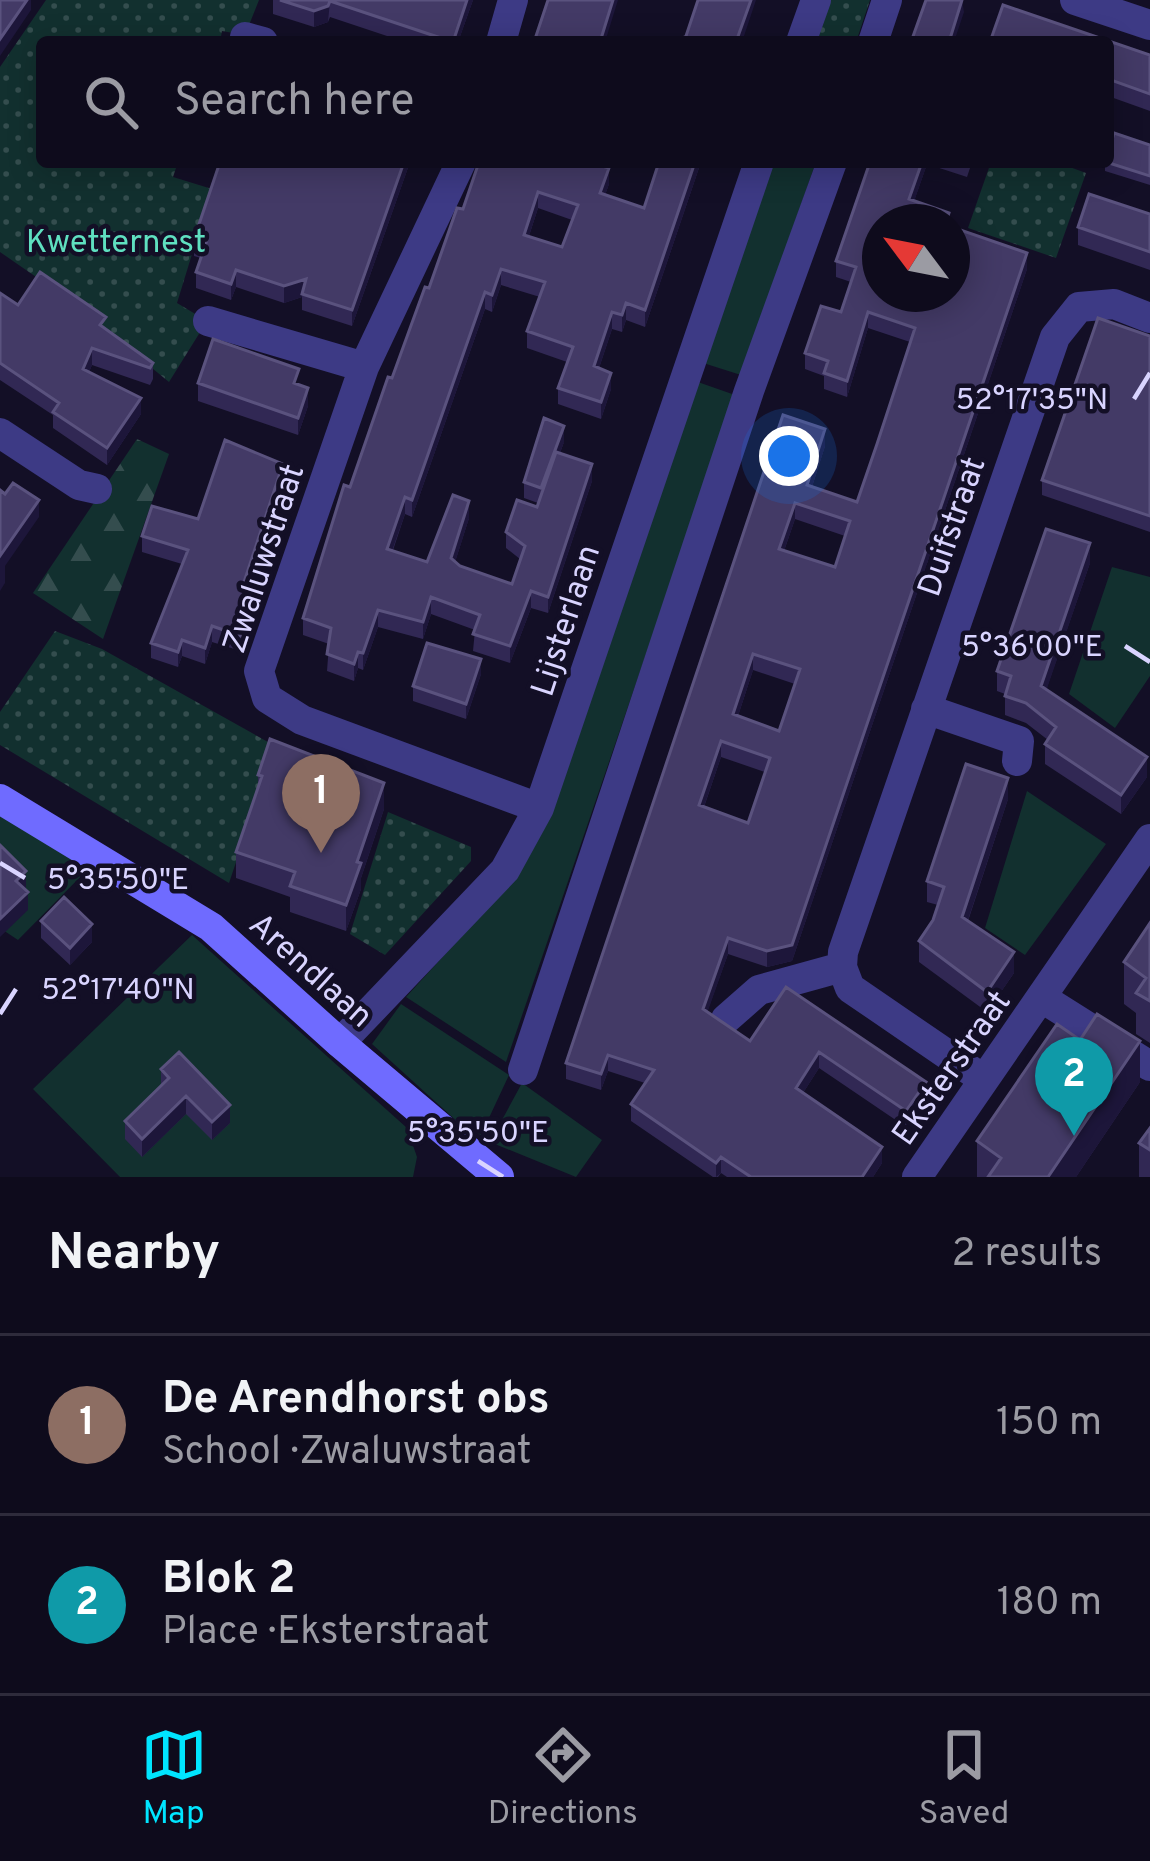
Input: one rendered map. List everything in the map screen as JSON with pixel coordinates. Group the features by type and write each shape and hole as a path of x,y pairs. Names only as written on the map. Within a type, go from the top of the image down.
{"street":[{"path":"503,36 514,0"},
{"path":"804,36 816,0"},
{"path":"875,36 887,0"},
{"path":"1075,0 1150,25"},
{"name":"Zwaluwstraat","path":"458,168 364,367 259,671 266,698 302,720 538,808"},
{"name":"Lijsterlaan","path":"340,1043 505,870 538,808 757,168"},
{"path":"523,1070 749,391 830,168"},
{"name":"Duifstraat","path":"842,967 843,952 1055,337 1079,307 1114,304 1150,318"},
{"path":"208,321 364,367"},
{"path":"0,433 79,485 97,489"},
{"path":"926,709 1019,741 1017,761"},
{"name":"Arendlaan","path":"0,800 211,927 499,1177"},
{"name":"Eksterstraat","path":"917,1177 1150,839"},
{"path":"726,1019 759,990 842,967 850,988 983,1079"},
{"name":"Eksterstraat","path":"1042,998 1150,1066"}],"green space":[{"name":"Kwetternest","path":"46,0 259,0 245,35 222,31 221,36 36,36 36,168 176,168 173,177 212,189 177,303 207,321 169,382 68,299 0,252 0,67"},
{"path":"823,0 870,0 858,36 812,36"},
{"path":"768,168 814,168 741,375 700,362"},
{"path":"989,168 1072,168 1086,173 1056,258 970,229"},
{"path":"695,381 735,395 506,1062 406,997 513,880"},
{"path":"137,439 169,454 103,639 33,593"},
{"path":"1112,567 1150,577 1150,676 1115,728 1069,694"},
{"path":"55,631 102,649 275,746 229,883 0,745 0,712"},
{"path":"1027,791 1106,844 1025,955 985,928"},
{"path":"388,812 471,847 471,861 385,955 350,934"},
{"path":"0,813 91,866 18,940 0,928"},
{"path":"192,935 407,1128 417,1157 413,1177 120,1177 33,1089"},
{"path":"401,1004 509,1075 481,1135 461,1125 372,1044"},
{"path":"522,1083 602,1140 576,1177 490,1142"}],"building":[{"path":"0,0 27,0 0,39"},
{"path":"280,0 467,0 455,36 435,36 330,1 314,11"},
{"path":"548,0 613,0 602,36 536,36"},
{"path":"698,0 751,0 738,36 686,36"},
{"path":"926,0 962,0 951,36 913,36"},
{"path":"1003,5 1094,36 992,36"},
{"path":"1114,43 1150,55 1150,94 1114,81"},
{"path":"1114,133 1150,145 1150,176 1114,165"},
{"path":"218,168 402,168 352,310 302,294 306,279 284,286 236,270 231,284 196,272 206,243 194,239"},
{"path":"477,168 609,168 600,193 644,208 657,168 693,168 645,310 626,303 622,315 612,312 594,366 611,373 601,402 558,388 573,347 527,331 545,282 501,269 492,295 485,292 412,500 405,497 387,549 427,562 453,495 469,501 451,558 460,566 512,584 525,546 506,532 517,500 537,507 556,452 592,464 548,597 531,591 510,646 473,634 480,615 431,597 423,622 378,610 363,653 358,652 354,664 327,654 331,628 303,618 344,485 350,487 388,377 392,378 425,287 429,288 457,208 463,209","holes":["538,192 578,205 562,247 524,235"]},
{"path":"868,168 920,168 909,199 923,204 862,204 862,312 868,312 847,381 824,373 828,361 805,353 821,306 841,312 856,267 836,261"},
{"path":"1089,194 1150,214 1150,252 1078,227"},
{"path":"970,233 1027,253 792,945 767,951 728,938 703,1009 750,1041 786,987 926,1082 906,1111 819,1052 796,1088 882,1147 862,1177 751,1177 721,1157 716,1163 631,1104 654,1070 608,1055 601,1074 566,1063 783,415 825,429 807,485 857,502 915,328 868,312 970,312","holes":["795,503 850,521 835,567 779,549","753,654 800,669 779,731 733,714","721,741 770,758 748,823 699,805"]},
{"path":"40,272 106,317 100,325 153,363 150,368 92,348 83,369 141,398 107,448 53,412 59,403 0,363 0,293 18,305"},
{"path":"1098,318 1150,336 1150,516 1042,480"},
{"path":"213,339 299,369 294,383 308,388 298,418 198,383"},
{"path":"544,418 564,426 541,488 524,482"},
{"path":"225,440 283,464 244,582 259,587 244,637 212,626 205,648 182,640 178,652 151,643 188,550 142,536 152,506 198,519"},
{"path":"13,483 39,500 0,556 0,490 5,494"},
{"path":"1046,529 1090,543 1041,686 1147,757 1121,795 1045,744 1056,727 1026,703 1005,696 1011,676 997,671"},
{"path":"427,643 481,659 466,704 413,686"},
{"path":"270,739 384,783 346,905 290,886 295,872 236,852"},
{"path":"966,764 1008,778 962,917 1014,952 987,992 919,941 933,920 944,887 927,881"},
{"path":"0,845 26,871 16,881 28,892 0,919"},
{"path":"64,897 92,924 70,948 41,921"},
{"path":"1150,923 1150,1001 1136,993 1146,978 1124,962"},
{"path":"1097,1014 1140,1041 1048,1177 988,1177 1001,1158 977,1141 1057,1024 1080,1040"},
{"path":"179,1052 230,1105 212,1122 186,1096 142,1139 125,1121 169,1078 161,1069"},
{"path":"1150,1128 1150,1150 1139,1143"}],"place":[{"name":"De Arendhorst obs","path":"321,853"},
{"name":"Blok 2","path":"1074,1136"}]}
